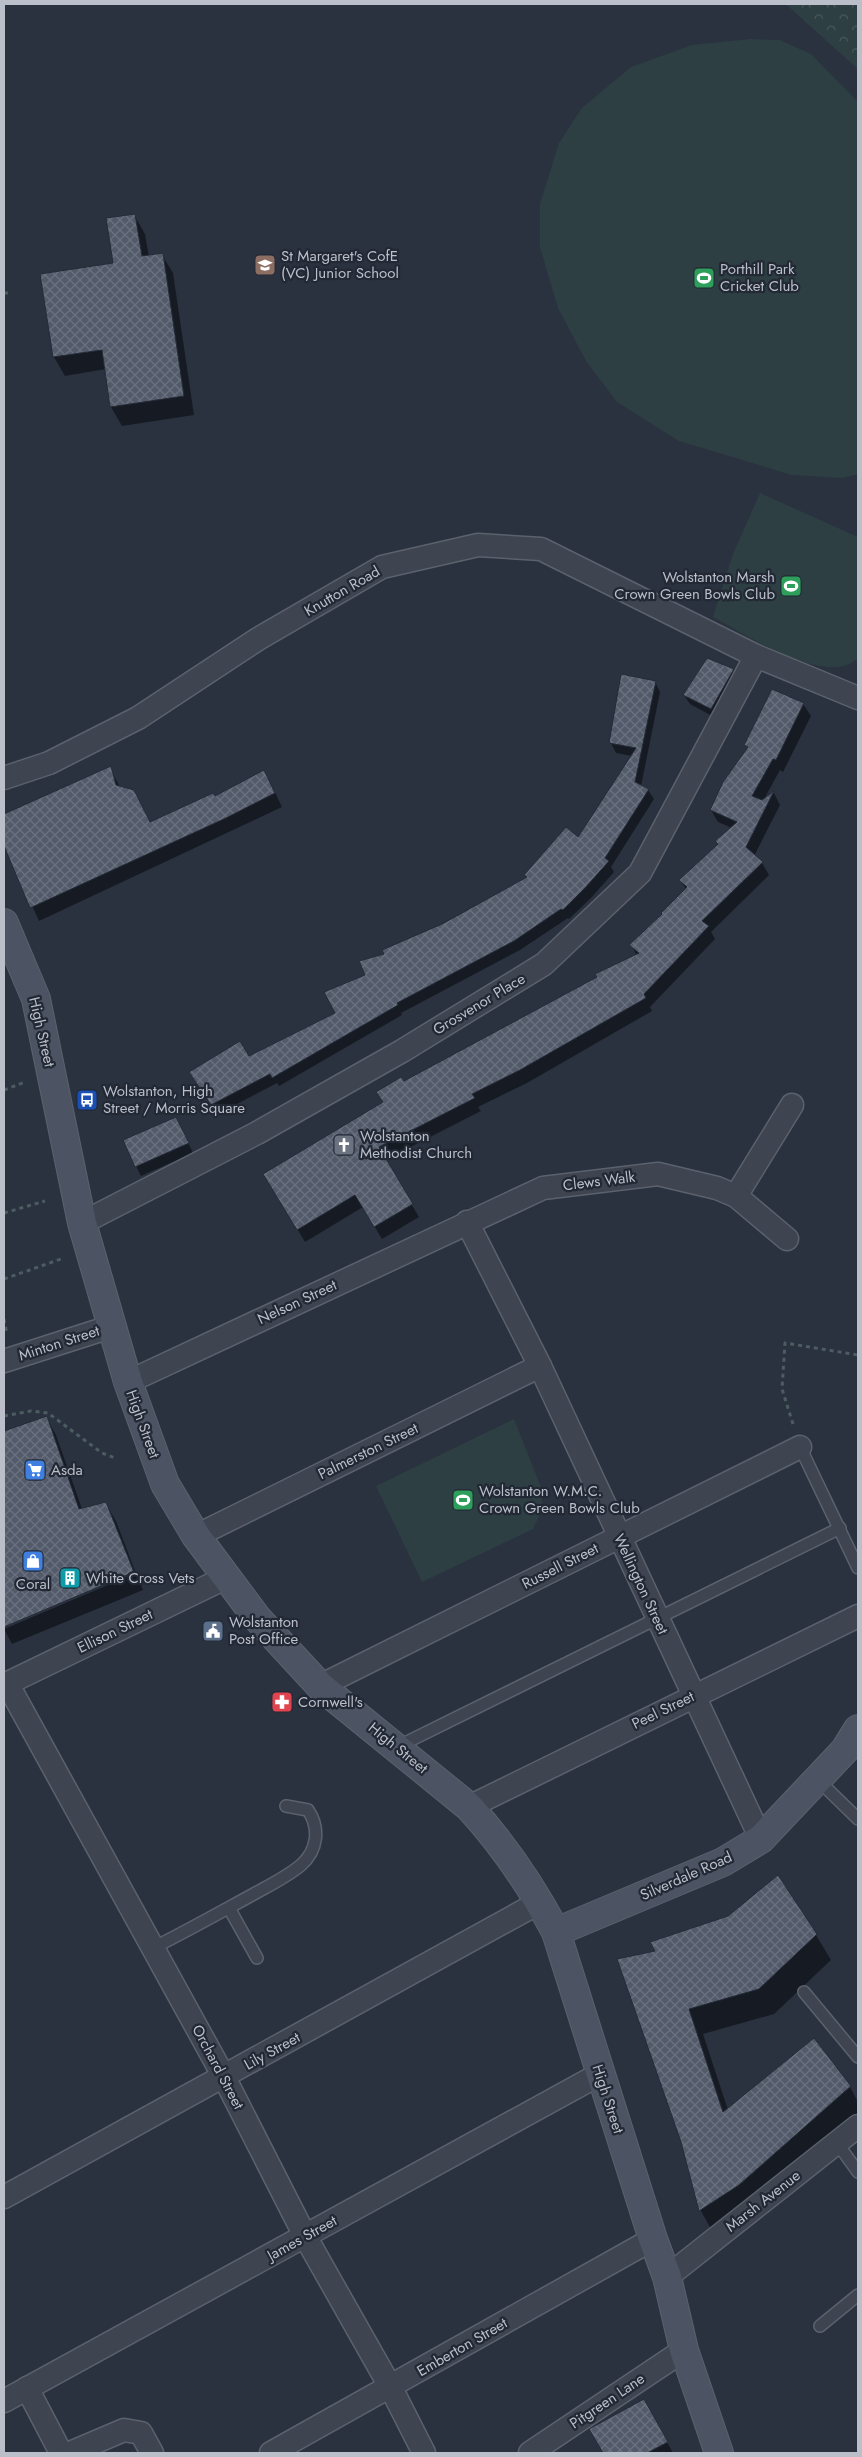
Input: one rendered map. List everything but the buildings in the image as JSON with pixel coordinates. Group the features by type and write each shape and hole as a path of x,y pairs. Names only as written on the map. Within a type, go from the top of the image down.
{"main road":[{"name":"High Street","path":"4,923 36,999 82,1223 128,1382 165,1484 196,1536 257,1618 320,1686 469,1806 490,1830 540,1902 556,1932 653,2239 667,2277 684,2350 720,2453"},
{"name":"Silverdale Road","path":"556,1932 723,1862 761,1838 845,1750 858,1729"}],"street":[{"name":"Knutton Road","path":"4,778 49,763 138,718 258,639 382,567 478,545 541,549 756,656 854,695"},
{"name":"Grosvenor Place","path":"82,1223 257,1134 402,1051 544,964 640,873 756,656"},
{"path":"736,1196 792,1104"},
{"name":"Clews Walk","path":"467,1222 543,1188 658,1174 717,1188 736,1196 787,1239"},
{"name":"Wellington Street","path":"467,1222 540,1366 761,1838"},
{"name":"Nelson Street","path":"128,1382 467,1222"},
{"name":"Minton Street","path":"6,1350 113,1326"},
{"name":"Palmerston Street","path":"196,1536 540,1366"},
{"name":"Russell Street","path":"320,1686 800,1447"},
{"name":"Ellison Street","path":"6,1684 227,1577"},
{"name":"Peel Street","path":"469,1806 858,1616"},
{"name":"Orchard Street","path":"6,1684 154,1948 224,2077 305,2236 391,2388 424,2453"},
{"name":"Lily Street","path":"4,2197 540,1902"},
{"name":"James Street","path":"4,2401 600,2074"},
{"name":"Marsh Avenue","path":"667,2277 858,2126"},
{"name":"Emberton Street","path":"271,2453 391,2388 653,2239"},
{"name":"Pitgreen Lane","path":"530,2453 684,2350"},
{"path":"27,2388 62,2453"},
{"path":"70,2453 124,2430 141,2433 152,2453"}],"lane":[{"path":"800,1447 858,1568"},
{"path":"397,1747 840,1528"},
{"path":"817,1779 858,1819"},
{"path":"154,1948 229,1908 301,1865 310,1852 317,1836 315,1822 308,1810 286,1806"},
{"path":"229,1908 256,1958"},
{"path":"804,1992 858,2057"},
{"path":"837,2143 858,2172"},
{"path":"820,2326 858,2295"}],"path":[{"path":"4,293 9,293"},
{"path":"4,1090 33,1079"},
{"path":"4,1213 46,1201"},
{"path":"4,1279 61,1259"},
{"path":"4,1319 6,1350"},
{"path":"800,1447 782,1389 785,1343 858,1355"},
{"path":"4,1416 30,1411 48,1413 102,1453 115,1458"}],"green space":[{"path":"784,4 858,4 858,69 788,6"},
{"name":"Porthill Park Cricket Club","path":"751,39 780,40 811,54 858,102 858,474 843,478 792,475 679,441 617,402 586,361 558,308 540,247 540,204 559,143 582,108 631,67 692,45"},
{"name":"Wolstanton Marsh Crown Green Bowls Club","path":"760,493 858,537 858,658 844,666 826,667 806,663 764,645 713,617 733,554"},
{"name":"Wolstanton W.M.C. Crown Green Bowls Club","path":"514,1419 542,1490 542,1510 533,1529 422,1582 376,1486"}],"place":[{"name":"St Margaret's CofE (VC) Junior School","path":"265,265"},
{"name":"Porthill Park Cricket Club","path":"704,278"},
{"name":"Wolstanton Marsh Crown Green Bowls Club","path":"791,586"},
{"name":"Wolstanton, High Street / Morris Square","path":"87,1100"},
{"name":"Wolstanton Methodist Church","path":"344,1145"},
{"name":"Asda","path":"35,1470"},
{"name":"Wolstanton W.M.C. Crown Green Bowls Club","path":"463,1500"},
{"name":"Coral","path":"33,1561"},
{"name":"White Cross Vets","path":"70,1578"},
{"name":"Wolstanton Post Office","path":"213,1631"},
{"name":"Cornwell's","path":"282,1702"}]}
